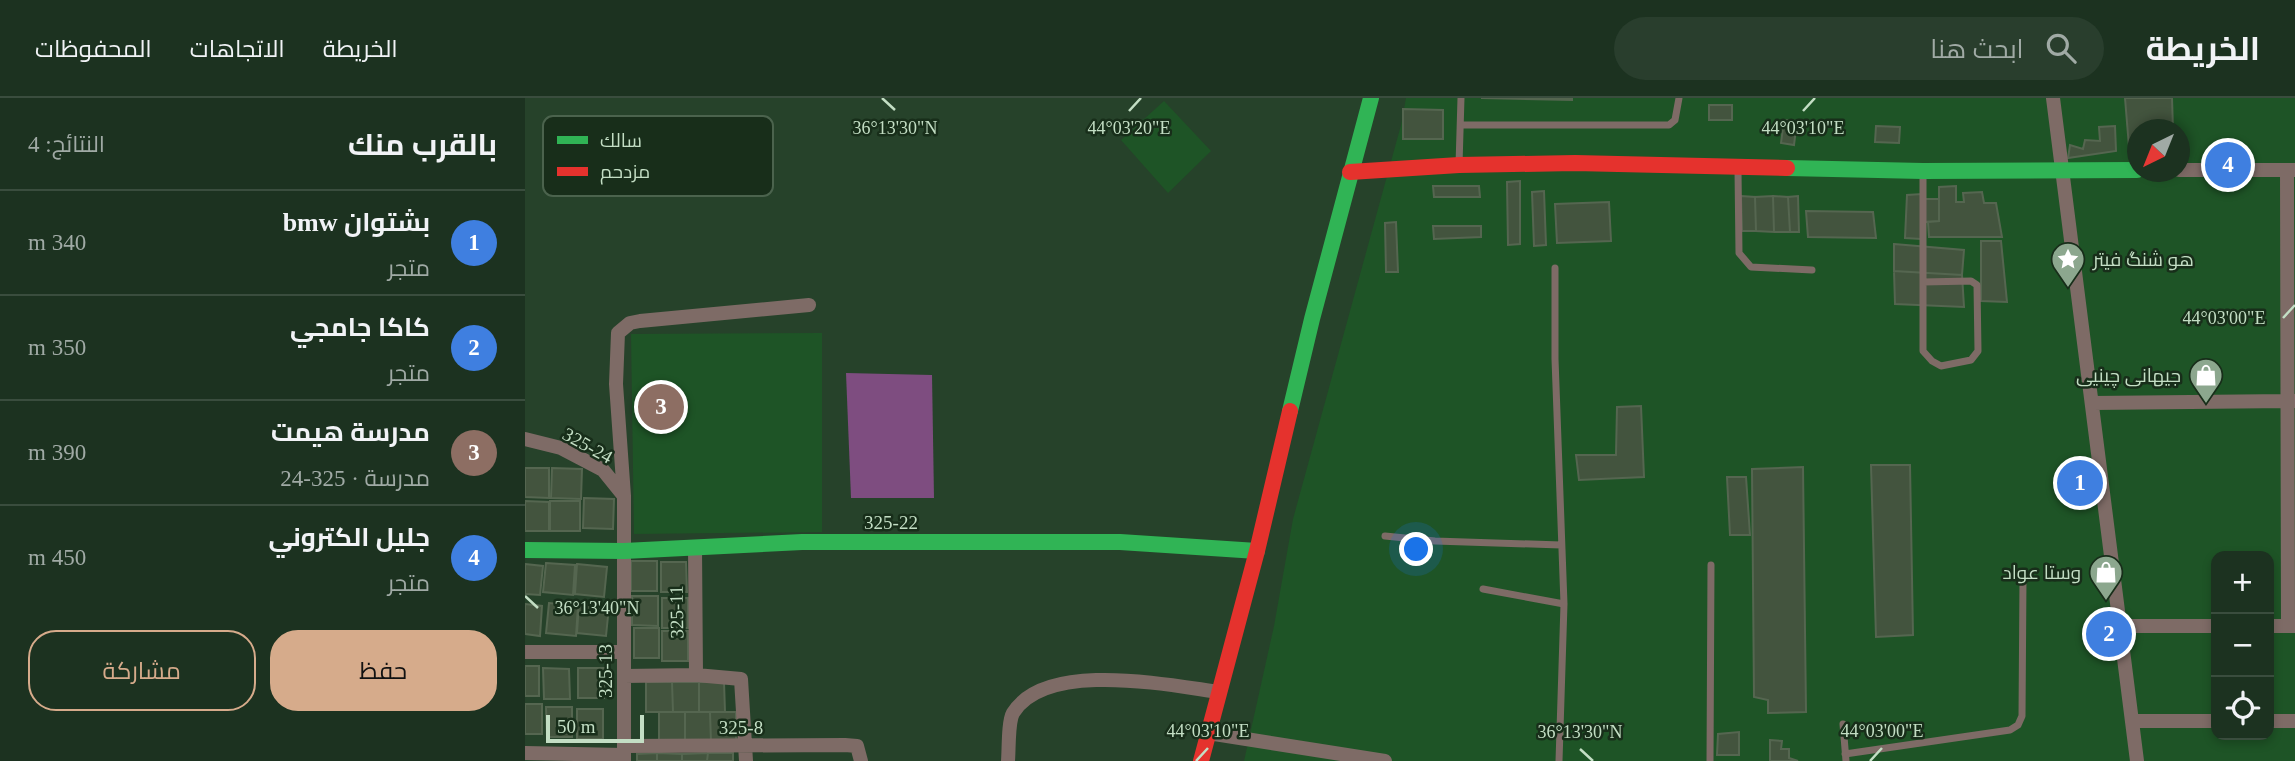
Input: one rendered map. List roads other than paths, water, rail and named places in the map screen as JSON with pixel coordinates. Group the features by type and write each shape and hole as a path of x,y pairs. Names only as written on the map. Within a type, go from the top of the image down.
{"street":[{"path":"1201,761 1257,551 1300,366 1371,98"},
{"path":"2053,98 2137,761"},
{"path":"1350,172 1459,165 1576,163 1923,171 2127,170"},
{"path":"2190,170 2291,170 2291,626"},
{"name":"325-13","path":"624,754 624,496 615,384 618,333 629,323 641,321 809,305"},
{"path":"2093,403 2291,401"},
{"name":"325-24","path":"525,439 561,448 603,470 624,496"},
{"name":"325-22","path":"525,550 624,551 801,542 1120,542 1257,551"},
{"name":"325-11","path":"695,548 696,676"},
{"path":"2121,626 2211,626"},
{"path":"525,652 624,652"},
{"path":"624,676 741,679 746,754"},
{"path":"1008,761 1011,715 1027,697 1048,685 1123,679 1219,692"},
{"path":"2133,721 2211,721"},
{"path":"2274,721 2295,721"},
{"path":"1208,733 1385,761"},
{"name":"325-8","path":"525,753 859,754"}],"lane":[{"path":"1459,165 1461,98"},
{"path":"1462,125 1669,125 1675,120 1679,98"},
{"path":"1738,166 1739,253 1751,267 1812,270"},
{"path":"1923,171 1923,282 1923,351 1941,366 1971,360 1979,351 1977,285 1971,281 1923,282"},
{"path":"1555,268 1564,604 1559,761"},
{"path":"1384,536 1435,541 1561,545"},
{"path":"1710,761 1711,565"},
{"path":"1843,724 1845,758 2010,730 2018,725 2022,716 2023,578"},
{"path":"1483,589 1564,604"}],"place":[{"name":"جليل الكتروني","path":"2228,165"},
{"name":"هو شنگ فيتر","path":"2068,289"},
{"name":"جیهانی چینیی","path":"2206,405"},
{"name":"مدرسة هيمت","path":"661,407"},
{"name":"بشتوان bmw","path":"2080,483"},
{"name":"وستا عواد","path":"2106,602"},
{"name":"كاكا جامجي","path":"2109,634"}]}
